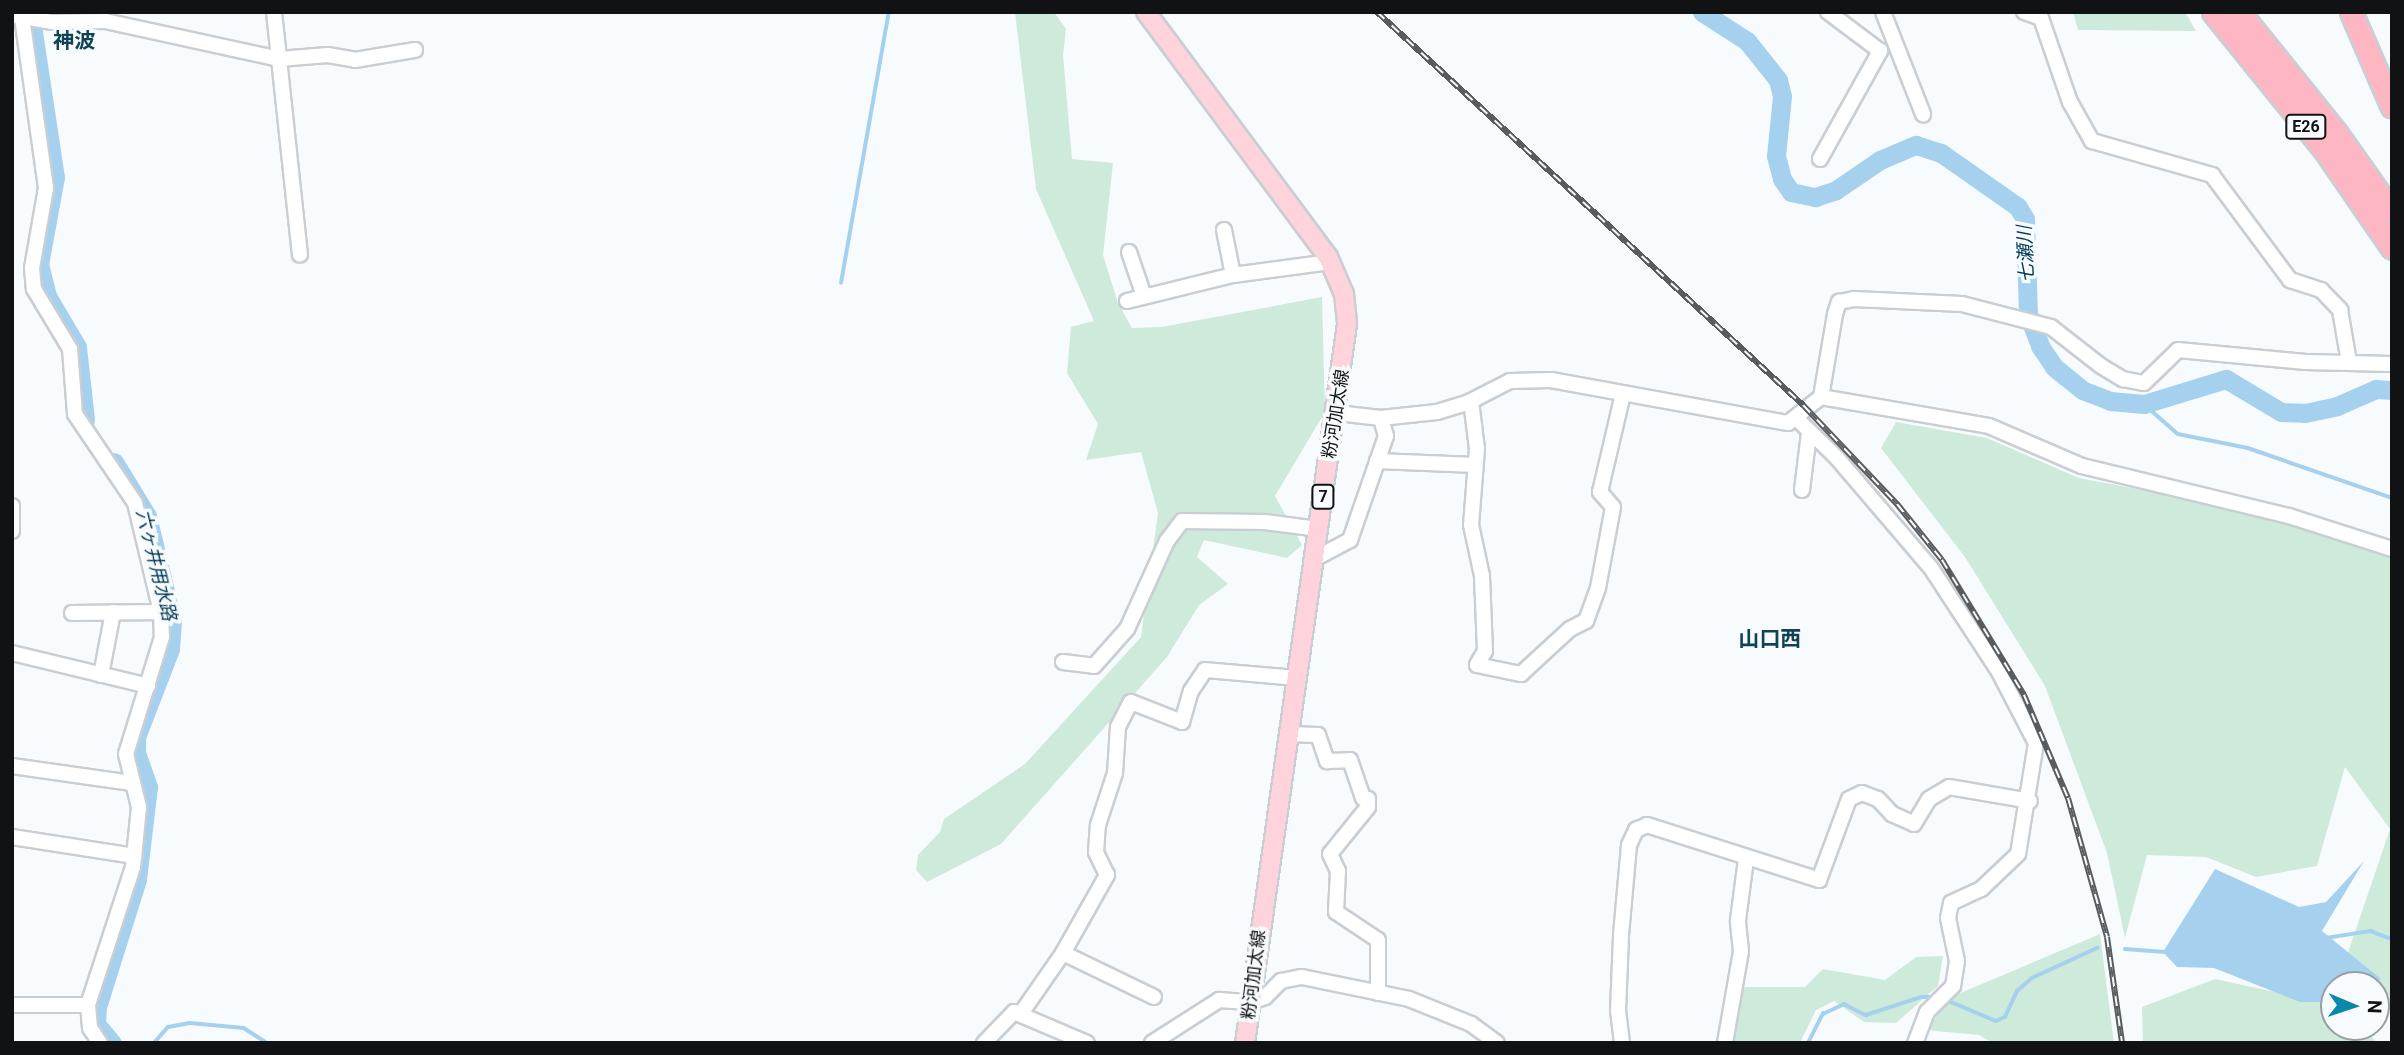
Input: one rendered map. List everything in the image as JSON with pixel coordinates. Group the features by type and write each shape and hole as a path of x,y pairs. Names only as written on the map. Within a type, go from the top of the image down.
{"highway":[{"name":"E26","path":"2213,12 2331,158 2392,247"},
{"name":"E26","path":"2239,12 2337,134 2392,212"},
{"path":"2355,14 2392,82"},
{"path":"2355,14 2392,107"}],"main road":[{"name":"粉河加太線","path":"1146,12 1331,262 1344,294 1347,324 1245,1043"}],"street":[{"path":"274,12 300,256"},
{"path":"1820,159 1880,51 1828,12"},
{"path":"1883,12 1923,114"},
{"path":"2024,12 2041,18 2070,102 2092,141 2211,175 2290,280 2321,290 2340,310 2348,362"},
{"path":"100,1043 90,1028 88,1006 135,856 139,807 126,754 162,637 161,611 135,503 75,414 70,349 34,289 32,268 45,170 24,17 106,17 279,59 328,55 355,60 415,50"},
{"path":"1223,230 1233,275"},
{"path":"1129,252 1144,296"},
{"path":"1127,301 1233,275 1331,262"},
{"path":"1336,413 1381,418 1437,412 1471,401 1510,381 1551,380 1788,423 1797,419 1821,397 1839,302 1962,304 2024,319 2051,327 2101,366 2123,379 2144,383 2178,350 2392,364"},
{"path":"1471,401 1475,465 1471,525 1482,576 1485,651 1478,665 1521,674 1570,629 1586,621 1598,588 1613,507 1600,492 1623,394"},
{"path":"1821,397 1989,426 2082,466 2289,516 2392,549"},
{"path":"1314,559 1350,540 1386,436 1381,418"},
{"path":"1797,419 1837,458 1931,568 2004,681 2036,743 2030,801 2018,854 1981,889 1951,904 1948,918 1957,961 1953,986 1927,1012 1914,1043"},
{"path":"1802,491 1809,433"},
{"path":"1377,461 1475,465"},
{"path":"12,506 12,531"},
{"path":"1063,662 1094,666 1127,629 1167,541 1182,521 1253,521 1318,529"},
{"path":"72,613 161,611"},
{"path":"101,675 113,612"},
{"path":"12,653 148,686"},
{"path":"1022,1013 1063,953 1107,875 1096,852 1098,825 1115,773 1118,727 1131,702 1182,722 1191,691 1205,670 1296,677"},
{"path":"1287,734 1318,735 1327,761 1350,760 1363,798 1368,799 1368,807 1330,854 1338,871 1336,912 1378,940 1378,993"},
{"path":"12,766 132,783"},
{"path":"1622,1043 1618,1011 1621,935 1629,845 1636,830 1647,825 1746,859 1819,880 1849,799 1861,793 1878,799 1892,814 1913,824 1929,799 1949,787 2030,801"},
{"path":"12,837 135,856"},
{"path":"1725,1043 1741,951 1738,920 1746,859"},
{"path":"1063,953 1154,997"},
{"path":"1152,1043 1219,1000 1250,1002 1265,997 1281,981 1302,977 1326,978 1409,999 1471,1024 1497,1043"},
{"path":"12,1005 88,1006"},
{"path":"984,1043 1006,1016 1022,1013 1087,1043"}],"green space":[{"path":"1015,12 1054,12 1066,29 1063,55 1072,159 1113,163 1103,255 1118,303 1132,328 1162,327 1322,297 1325,412 1275,496 1302,545 1287,558 1204,540 1197,557 1228,584 1199,605 1167,657 1001,844 927,882 916,870 918,855 940,832 944,819 1025,764 1141,637 1158,513 1141,452 1086,460 1098,424 1067,373 1071,327 1094,321 1036,189"},
{"path":"2073,12 2185,12 2196,31 2078,30"},
{"path":"1896,422 1987,438 2079,478 2281,516 2392,551 2390,1009 2390,971 2342,971 2390,829 2345,767 2317,866 2256,877 2206,857 2147,855 2125,938 2107,853 2045,686 1965,557 1881,448"},
{"path":"2100,934 2114,1043 1993,1043 1979,1035 1926,1030 1951,997"},
{"path":"1943,956 1938,986 1896,1023 1864,1022 1834,1001 1816,1010 1800,1043 1730,1043 1743,987 1805,987 1823,969 1885,980 1916,957"},
{"path":"2215,979 2320,1002 2320,1041 2378,1043 2143,1043 2142,1007"}],"water":[{"path":"2364,861 2322,931 2371,971 2320,971 2320,1002 2300,1002 2214,968 2177,967 2163,952 2215,869 2299,907 2326,902"}],"waterway":[{"name":"六ヶ井用水路","path":"30,12 55,177 39,264 47,296 77,347 85,420"},
{"path":"841,283 889,12"},
{"name":"七瀬川","path":"1702,12 1747,41 1778,80 1782,96 1776,156 1782,179 1791,192 1815,197 1836,190 1880,160 1916,145 1941,153 2018,207 2025,219 2028,314 2040,346 2054,367 2082,390 2110,401 2144,404 2226,379 2281,412 2305,413 2337,406 2376,389 2392,390"},
{"path":"2144,404 2178,434 2248,448 2392,498"},
{"name":"六ヶ井用水路","path":"112,1043 96,1024 97,1007 137,879 148,787 136,752 136,737 170,649 172,620 147,516 114,462"},
{"path":"2326,938 2370,931 2392,939"},
{"path":"1944,999 1996,1021 2005,1017 2017,991 2032,978 2097,948"},
{"path":"2125,949 2165,952"},
{"path":"1808,1043 1823,1014 1844,1004 1866,1015 1921,997 1936,997"},
{"path":"154,1043 168,1027 190,1023 244,1028 267,1043"}],"railway":[{"path":"1377,12 1803,405 1897,504 1942,560 2024,695 2068,798 2107,937 2122,1043"}],"district":[{"name":"神波","path":"74,41"},
{"name":"山口西","path":"1770,639"}]}
